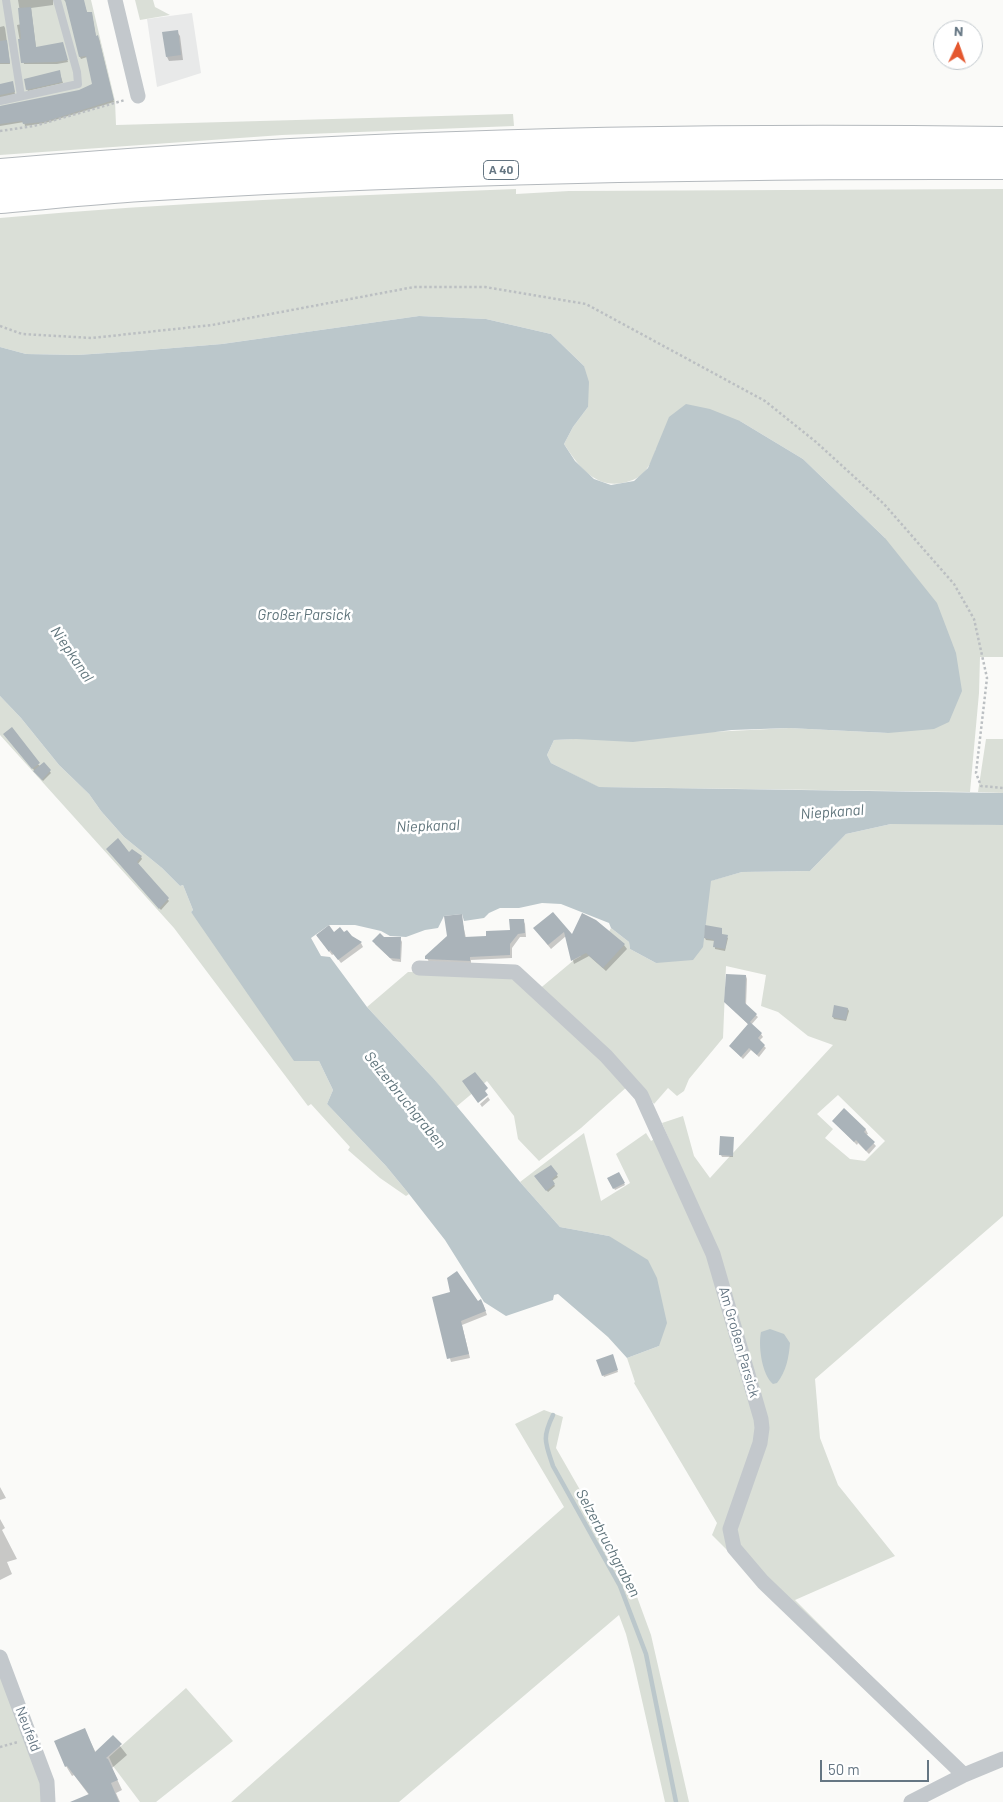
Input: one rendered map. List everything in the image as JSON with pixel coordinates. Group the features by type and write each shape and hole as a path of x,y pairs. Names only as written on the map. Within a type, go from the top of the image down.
{"highway":[{"name":"A 40","path":"0,174 138,161 492,144 786,139 1003,141"},
{"name":"A 40","path":"0,199 138,187 438,172 692,166 1003,165"}],"street":[{"path":"115,0 138,96"},
{"name":"Am Großen Parsick","path":"419,968 515,972 606,1056 642,1095 713,1254 762,1419 760,1443 730,1529 734,1548 763,1582 964,1775"},
{"name":"Neufeld","path":"0,1657 47,1782 48,1802"},
{"path":"910,1802 964,1775 1003,1759"}],"lane":[{"path":"6,0 21,96"},
{"path":"0,101 78,84 77,72 57,0"}],"path":[{"path":"0,131 34,126 138,96"},
{"path":"0,326 22,334 92,338 212,325 414,287 485,287 586,304 765,401 816,442 884,504 954,584 974,619 987,678 976,773 981,786 1003,788"}],"shaded area":[{"path":"0,0 91,0 115,101 116,125 513,114 514,126 282,135 0,155"},
{"path":"135,0 153,0 155,7 170,15 140,20"},
{"path":"192,13 201,73 157,87 147,19"},
{"path":"516,189 516,194 569,191 1003,189 1003,657 980,657 979,693 970,792 598,787 551,763 547,755 554,740 789,728 888,733 885,538 803,459 740,421 656,449 652,461 646,470 633,480 612,484 595,478 581,467 564,444 573,427 588,407 584,366 551,334 486,319 419,316 222,344 137,351 77,355 26,354 0,347 0,218 194,204"},
{"path":"0,696 21,718 59,765 89,794 124,837 162,868 180,886 183,885 193,910 191,912 319,1061 333,1090 327,1104 386,1166 409,1194 406,1196 380,1178 348,1150 350,1147 311,1104 308,1106 174,928 0,735"},
{"path":"986,739 1003,739 1003,793 978,792"},
{"path":"891,824 1003,825 1003,1216 815,1379 820,1438 838,1485 895,1556 795,1600 964,1769 791,1603 737,1544 734,1527 761,1449 718,1255 662,1123 683,1116 694,1156 710,1178 730,1156 733,1156 733,1153 833,1045 808,1036 778,1012 761,1006 766,975 726,966 723,1038 689,1079 684,1091 677,1096 668,1088 654,1104 638,1085 537,991 581,956 580,954 607,935 611,928 629,942 630,949 656,963 705,925 710,881 742,872 810,871 846,834","holes":["838,1095 885,1141 865,1161 850,1159 825,1138 833,1129 817,1114"]},
{"path":"408,972 502,973 518,979 629,1085 581,1128 539,1161 518,1139 514,1116 487,1081 456,1107 434,1079 367,1007"},
{"path":"584,1133 601,1201 630,1183 616,1154 646,1133 651,1141 656,1138 709,1259 759,1436 723,1529 742,1565 712,1535 717,1523 634,1383 627,1358 659,1346 609,1236 560,1227 520,1182"},
{"path":"544,1410 563,1417 556,1448 622,1563 636,1594 651,1635 689,1802 665,1802 634,1665 619,1615 399,1802 231,1802 564,1507 515,1424"},
{"path":"0,1672 41,1786 42,1802 0,1802"},
{"path":"186,1688 233,1741 156,1802 140,1802 113,1766 109,1757"}],"water":[{"name":"Großer Parsick","path":"419,316 486,319 551,334 584,366 589,382 588,407 573,427 564,444 575,461 594,479 611,485 634,481 648,468 669,417 686,404 710,409 740,421 803,459 885,538 937,603 956,653 962,691 949,722 934,729 888,733 789,728 732,730 633,742 576,739 554,740 547,755 551,763 599,787 1003,793 1003,825 891,824 846,834 810,871 742,872 711,881 703,947 693,960 656,963 630,949 629,942 611,928 609,923 561,904 542,903 519,908 500,908 489,913 484,918 464,921 462,914 444,916 438,928 425,930 406,937 390,936 381,931 355,925 329,925 311,938 321,956 330,957 367,1007 434,1079 560,1227 609,1236 648,1260 657,1278 667,1323 659,1346 627,1358 608,1337 558,1294 554,1295 553,1300 506,1316 484,1302 445,1240 409,1194 386,1166 327,1104 333,1090 319,1061 294,1061 191,912 193,910 183,885 180,886 162,868 124,837 89,794 59,765 21,718 0,696 0,347 26,354 77,355 137,351 222,344"},
{"path":"770,1329 784,1334 790,1343 785,1369 777,1383 773,1384 766,1374 760,1345 761,1332"}],"building":[{"path":"65,0 84,0 87,12 92,12 96,36 98,35 114,100 44,122 23,124 22,121 0,124 0,106 79,90 92,84 86,56 79,57"},
{"path":"31,7 36,47 63,42 68,60 21,63 18,39 21,39 18,8"},
{"path":"178,30 181,55 166,57 162,32"},
{"path":"7,40 10,63 0,63 0,41"},
{"path":"60,70 62,82 26,90 24,79"},
{"path":"13,81 15,92 0,95 0,84"},
{"path":"12,727 40,763 32,769 3,734"},
{"path":"44,762 51,770 42,780 33,771"},
{"path":"118,838 129,852 132,849 142,856 137,862 169,898 159,909 106,849"},
{"path":"553,912 572,934 582,913 596,920 625,944 603,968 586,953 571,961 564,932 548,945 533,928"},
{"path":"462,914 465,937 486,936 486,931 510,930 509,919 524,919 525,933 518,934 510,944 510,955 470,957 470,961 425,959 425,956 447,936 444,916"},
{"path":"329,925 334,932 340,927 344,932 347,930 352,936 362,942 338,960 316,935"},
{"path":"705,925 722,928 722,934 728,935 725,949 713,947 714,940 704,938"},
{"path":"380,933 384,937 401,937 400,959 390,958 372,941"},
{"path":"726,974 746,975 745,1003 757,1014 750,1022 762,1033 758,1038 765,1045 757,1055 749,1048 741,1057 729,1046 748,1024 724,1002"},
{"path":"834,1005 848,1008 846,1020 832,1017"},
{"path":"475,1072 488,1088 485,1091 488,1095 478,1103 462,1081"},
{"path":"844,1108 866,1129 864,1132 875,1142 866,1151 856,1140 854,1142 832,1121"},
{"path":"720,1136 734,1137 733,1156 719,1155"},
{"path":"551,1165 558,1174 552,1179 555,1184 546,1191 534,1176"},
{"path":"619,1172 625,1183 613,1189 607,1178"},
{"path":"457,1271 478,1301 481,1299 486,1311 461,1321 469,1354 447,1359 432,1297 450,1292 447,1278"},
{"path":"613,1354 618,1370 602,1376 596,1360"},
{"path":"85,1728 95,1752 113,1735 122,1744 106,1758 118,1780 111,1783 119,1802 70,1802 89,1794 67,1766 65,1767 54,1741"}],"waterway":[{"name":"Selzerbruchgraben","path":"553,1415 546,1435 548,1451 553,1466 620,1586 646,1654 676,1802"}],"water label":[{"name":"Niepkanal","path":"72,654"},
{"name":"Niepkanal","path":"832,812"},
{"name":"Niepkanal","path":"428,826"}]}
